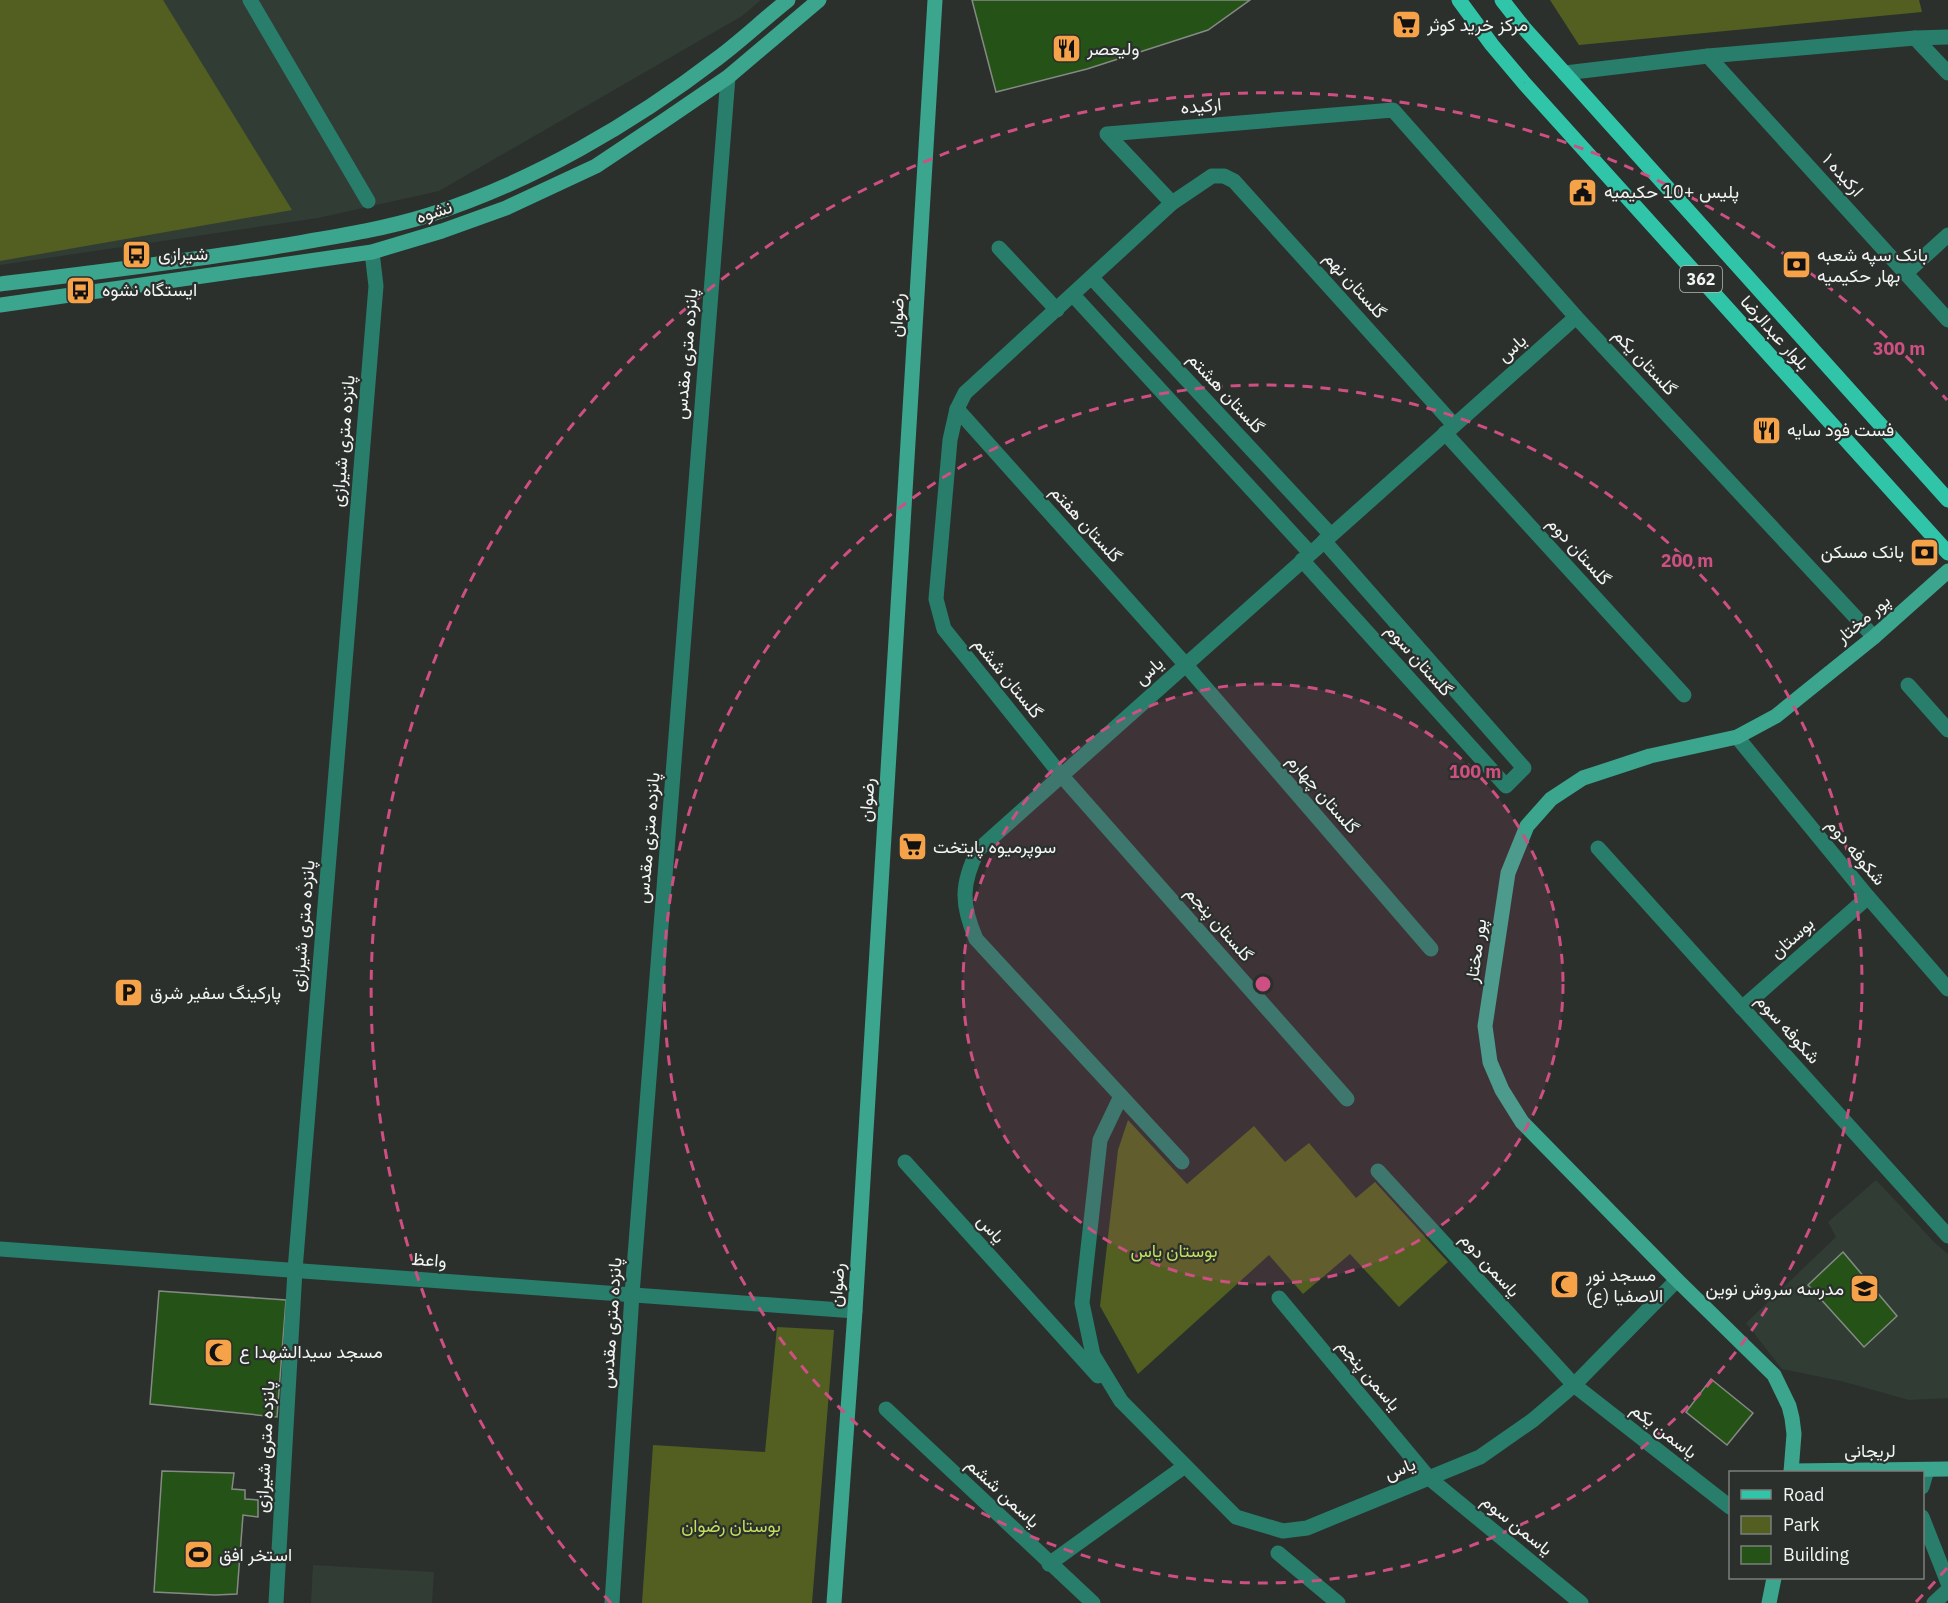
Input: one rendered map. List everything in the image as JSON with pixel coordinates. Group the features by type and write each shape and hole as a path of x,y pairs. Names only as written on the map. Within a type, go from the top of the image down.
{"main road":[{"name":"نشوه","path":"0,285 209,258 369,231 429,215 487,194 571,153 648,107 718,58 788,0"},
{"name":"نشوه","path":"0,305 372,252 442,231 506,208 596,166 728,77 819,0"},
{"name":"رضوان","path":"834,1603 855,1311 935,0"},
{"name":"بلوار عبدالرضا","path":"1459,0 1492,45 1532,92 1948,553"},
{"name":"بلوار عبدالرضا","path":"1503,0 1524,28 1948,500"},
{"path":"718,58 728,77"},
{"path":"369,231 372,252"},
{"name":"پور مختار","path":"1791,1471 1794,1434 1789,1406 1774,1375 1522,1122 1502,1090 1490,1062 1485,1026 1508,873 1527,826 1551,799 1583,778 1650,756 1737,737 1776,716 1874,637 1948,571"},
{"name":"لریجانی","path":"1859,1471 1948,1469"},
{"path":"1769,1603 1774,1579"}],"street":[{"path":"250,0 368,201"},
{"path":"1565,73 1708,56 1948,37"},
{"path":"1915,38 1948,73"},
{"name":"ارکیده ۱","path":"1708,56 1948,320"},
{"name":"پانزده متری مقدس","path":"612,1603 632,1294 728,77"},
{"name":"ارکیده","path":"1172,203 1107,134 1393,110"},
{"name":"گلستان یکم","path":"1393,110 1576,317 1874,637"},
{"name":"گلستان نهم","path":"1172,203 1212,176 1224,176 1234,181 1449,429"},
{"path":"957,410 965,393 1172,203"},
{"path":"1906,273 1948,235"},
{"path":"999,248 1057,310"},
{"name":"پانزده متری شیرازی","path":"276,1603 295,1270 376,286 372,252"},
{"name":"گلستان هشتم","path":"1092,278 1327,538"},
{"path":"1073,295 1306,556"},
{"name":"یاس","path":"1182,1162 976,939 966,917 963,894 967,871 978,850 1576,317"},
{"name":"گلستان ششم","path":"957,410 950,440 936,599 944,629 1061,775"},
{"name":"گلستان هفتم","path":"957,410 1185,664"},
{"name":"گلستان دوم","path":"1449,429 1684,695"},
{"name":"گلستان سوم","path":"1306,556 1506,786 1524,768 1327,538"},
{"name":"گلستان چهارم","path":"1185,664 1431,949"},
{"path":"1908,685 1948,730"},
{"name":"شکوفه دوم","path":"1737,737 1868,897 1945,978"},
{"name":"گلستان پنجم","path":"1061,775 1347,1099"},
{"name":"شکوفه سوم","path":"1598,848 1948,1236"},
{"name":"بوستان","path":"1742,1008 1868,897"},
{"name":"یاس","path":"1121,1096 1100,1140 1082,1303 1094,1355 1121,1401"},
{"name":"یاس","path":"905,1162 1121,1401 1236,1517 1282,1531 1307,1528 1480,1457 1533,1420 1574,1385 1677,1280"},
{"name":"یاسمن دوم","path":"1378,1171 1574,1385"},
{"name":"واعظ","path":"0,1249 855,1311"},
{"name":"یاسمن پنجم","path":"1279,1298 1429,1478"},
{"name":"یاسمن یکم","path":"1574,1385 1729,1505"},
{"name":"یاسمن ششم","path":"886,1409 1093,1603"},
{"path":"1049,1564 1185,1466"},
{"path":"1924,1483 1927,1470"},
{"name":"یاسمن سوم","path":"1429,1478 1581,1603"},
{"path":"1924,1520 1948,1583"},
{"path":"1278,1553 1338,1603"},
{"path":"1934,1603 1948,1590"}],"shaded area":[{"path":"0,0 761,0 742,16 439,191 318,218 0,265"},
{"name":"مدرسه سروش نوین","path":"1876,1180 1948,1254 1948,1398 1909,1400 1841,1381 1782,1369 1746,1323 1836,1237 1828,1222"},
{"path":"313,1565 434,1572 432,1603 311,1603"}],"green space":[{"path":"0,0 163,0 292,210 0,261"},
{"path":"1550,0 1919,0 1922,12 1579,45"},
{"name":"بوستان یاس","path":"1128,1120 1187,1184 1254,1126 1285,1162 1309,1143 1356,1198 1375,1182 1448,1262 1399,1307 1350,1254 1303,1294 1269,1255 1138,1374 1100,1306 1118,1150"},
{"name":"بوستان رضوان","path":"777,1327 834,1330 812,1603 642,1603 653,1445 765,1452"}],"building":[{"name":"ولیعصر","path":"972,0 1250,0 1208,30 1087,69 996,92"},
{"name":"مدرسه سروش نوین","path":"1843,1252 1897,1316 1864,1347 1808,1285"},
{"name":"مسجد سیدالشهدا ع","path":"159,1291 286,1300 277,1417 150,1404"},
{"path":"1711,1379 1753,1413 1727,1445 1686,1412"},
{"name":"استخر افق","path":"162,1471 234,1473 232,1489 245,1490 245,1499 258,1500 258,1517 243,1515 237,1594 154,1592"}],"place":[{"name":"مرکز خرید کوثر","path":"1406,25"},
{"name":"ولیعصر","path":"1066,49"},
{"name":"پلیس +10 حکیمیه","path":"1583,192"},
{"name":"شیرازی","path":"137,254"},
{"name":"بانک سپه شعبه بهار حکیمیه","path":"1796,265"},
{"name":"ایستگاه نشوه","path":"81,290"},
{"name":"فست فود سایه","path":"1766,430"},
{"name":"بانک مسکن","path":"1925,552"},
{"name":"سوپرمیوه پایتخت","path":"912,847"},
{"name":"پارکینگ سفیر شرق","path":"129,993"},
{"name":"مسجد نور الاصفیا (ع)","path":"1565,1285"},
{"name":"مدرسه سروش نوین","path":"1865,1289"},
{"name":"مسجد سیدالشهدا ع","path":"218,1352"},
{"name":"استخر افق","path":"198,1555"}]}
